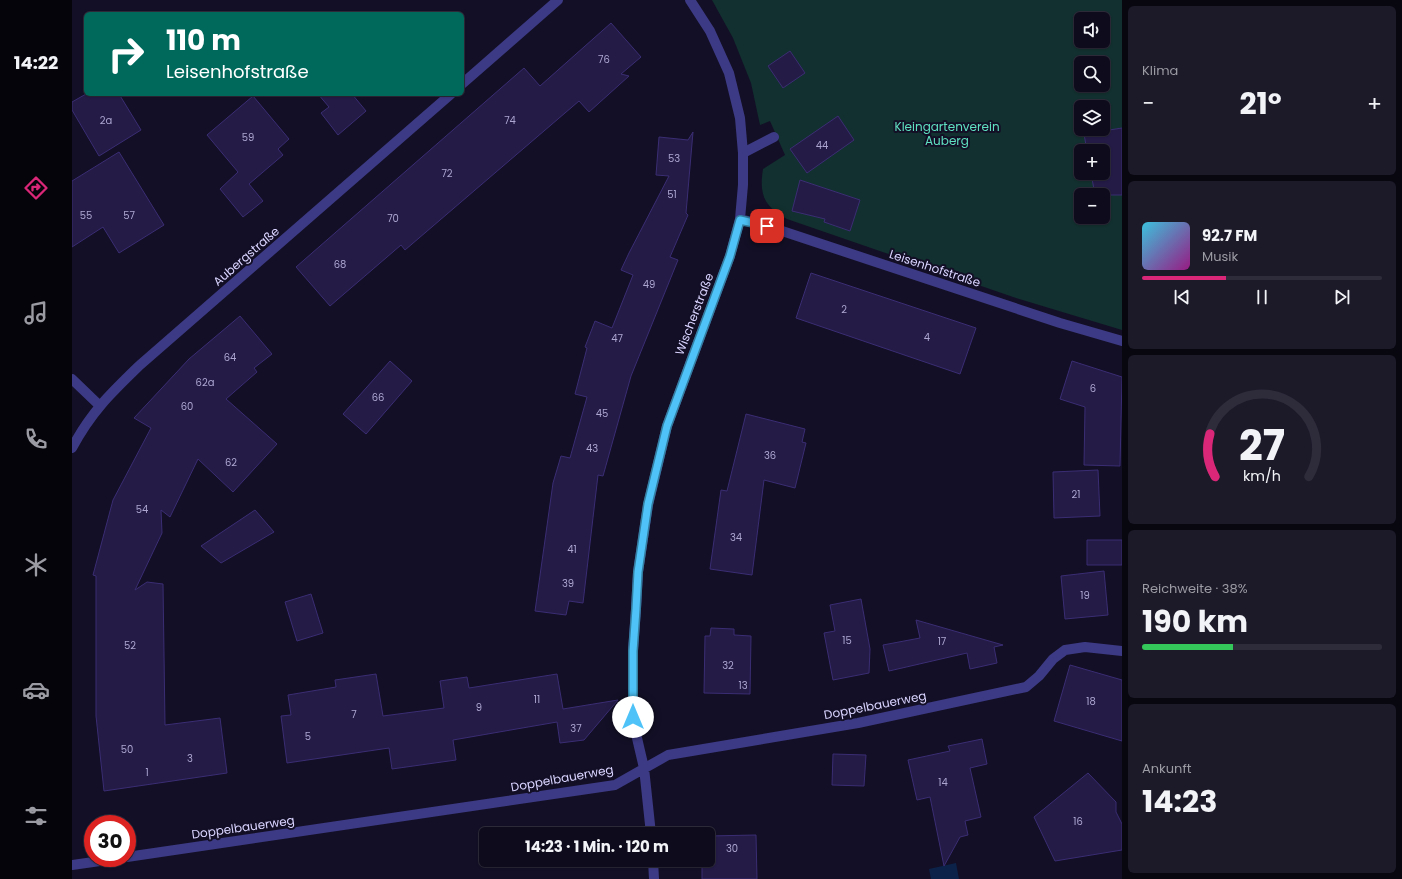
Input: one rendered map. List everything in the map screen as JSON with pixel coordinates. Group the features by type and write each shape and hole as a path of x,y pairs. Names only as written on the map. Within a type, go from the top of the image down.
{"street":[{"path":"464,82 558,0"},
{"name":"Wischerstraße","path":"650,827 644,768 633,721 633,651 638,572 648,504 667,426 730,256 740,220 743,184 744,153 740,118 729,73 710,31 690,0"},
{"name":"Aubergstraße","path":"72,448 82,429 100,405 140,365 449,96"},
{"path":"744,153 774,137"},
{"name":"Leisenhofstraße","path":"740,220 767,226 1053,321 1122,341"},
{"path":"72,379 100,405"},
{"name":"Doppelbauerweg","path":"136,856 615,784 668,755 858,722 1026,687 1039,676 1053,659 1065,650 1085,647 1122,651"},
{"path":"72,865 84,863"},
{"path":"653,867 654,879"}],"green space":[{"name":"Kleingartenverein Auberg","path":"712,0 1122,0 1122,330 1016,298 787,219 779,214 768,204 765,199 762,178 763,169 785,155 770,121 760,125 751,83 733,38"}],"water":[{"path":"956,863 959,879 931,879 929,869"}],"building":[{"path":"611,23 641,57 621,74 629,76 589,112 579,101 405,250 401,245 330,306 296,267 524,68 540,86"},
{"path":"790,51 805,73 783,88 768,66"},
{"path":"84,95 120,96 141,130 99,156 72,110 72,102"},
{"path":"253,96 289,139 278,149 283,155 249,184 263,201 243,217 220,189 238,172 207,135"},
{"path":"320,96 354,96 366,111 338,135 321,113 329,107"},
{"path":"838,116 854,140 807,173 790,149"},
{"path":"1122,128 1122,195 1110,195 1110,188 1094,188 1092,180 1110,180 1110,144 1086,144 1084,136 1110,136 1110,130"},
{"path":"693,132 686,213 688,215 670,257 678,260 631,376 603,476 598,475 583,603 569,601 566,615 535,611 553,483 561,456 570,458 587,397 575,394 587,348 585,347 595,321 612,328 633,275 621,270 669,176 656,175 659,137 688,140"},
{"path":"119,152 164,225 119,253 103,227 72,247 72,181"},
{"path":"800,180 860,200 850,231 824,222 825,219 792,211"},
{"path":"811,273 976,328 960,374 796,318"},
{"path":"240,316 272,354 254,368 257,372 226,399 277,444 233,492 198,459 170,517 161,510 162,533 135,590 147,582 163,584 165,725 220,718 227,773 104,791 96,716 96,576 93,575 113,500 151,428 134,418 189,359"},
{"path":"390,361 412,381 366,434 343,414"},
{"path":"1072,361 1122,377 1120,466 1084,465 1085,407 1060,399"},
{"path":"746,414 805,429 802,442 806,443 795,488 764,480 752,575 710,569 721,490 727,491"},
{"path":"1098,470 1100,516 1054,518 1053,472"},
{"path":"255,510 274,532 221,563 201,546"},
{"path":"1087,540 1122,540 1122,565 1087,565"},
{"path":"1104,571 1108,615 1065,619 1061,576"},
{"path":"311,594 323,633 297,641 285,602"},
{"path":"861,599 870,649 869,673 833,680 824,633 835,631 830,605"},
{"path":"916,620 1003,645 994,647 997,663 970,669 967,653 889,671 883,645 920,638"},
{"path":"711,628 734,629 734,635 751,636 750,694 704,693 705,636 710,636"},
{"path":"1070,665 1122,680 1122,741 1054,721"},
{"path":"376,674 383,716 444,708 440,681 467,677 469,688 557,674 563,709 618,700 584,740 560,743 557,722 453,740 456,760 392,769 389,748 287,763 281,716 291,715 288,695 336,687 335,680"},
{"path":"982,739 987,764 970,768 981,817 965,821 968,835 960,837 944,866 930,797 917,800 908,760 950,751 948,746"},
{"path":"833,754 866,755 864,786 832,785"},
{"path":"1088,773 1116,802 1116,812 1122,824 1122,850 1055,861 1034,817"},
{"path":"756,835 757,879 702,879 702,867 715,867 715,836"}],"route":[{"path":"633,717 633,651 638,572 648,504 667,426 692,355 730,256 740,220 767,226"}]}
